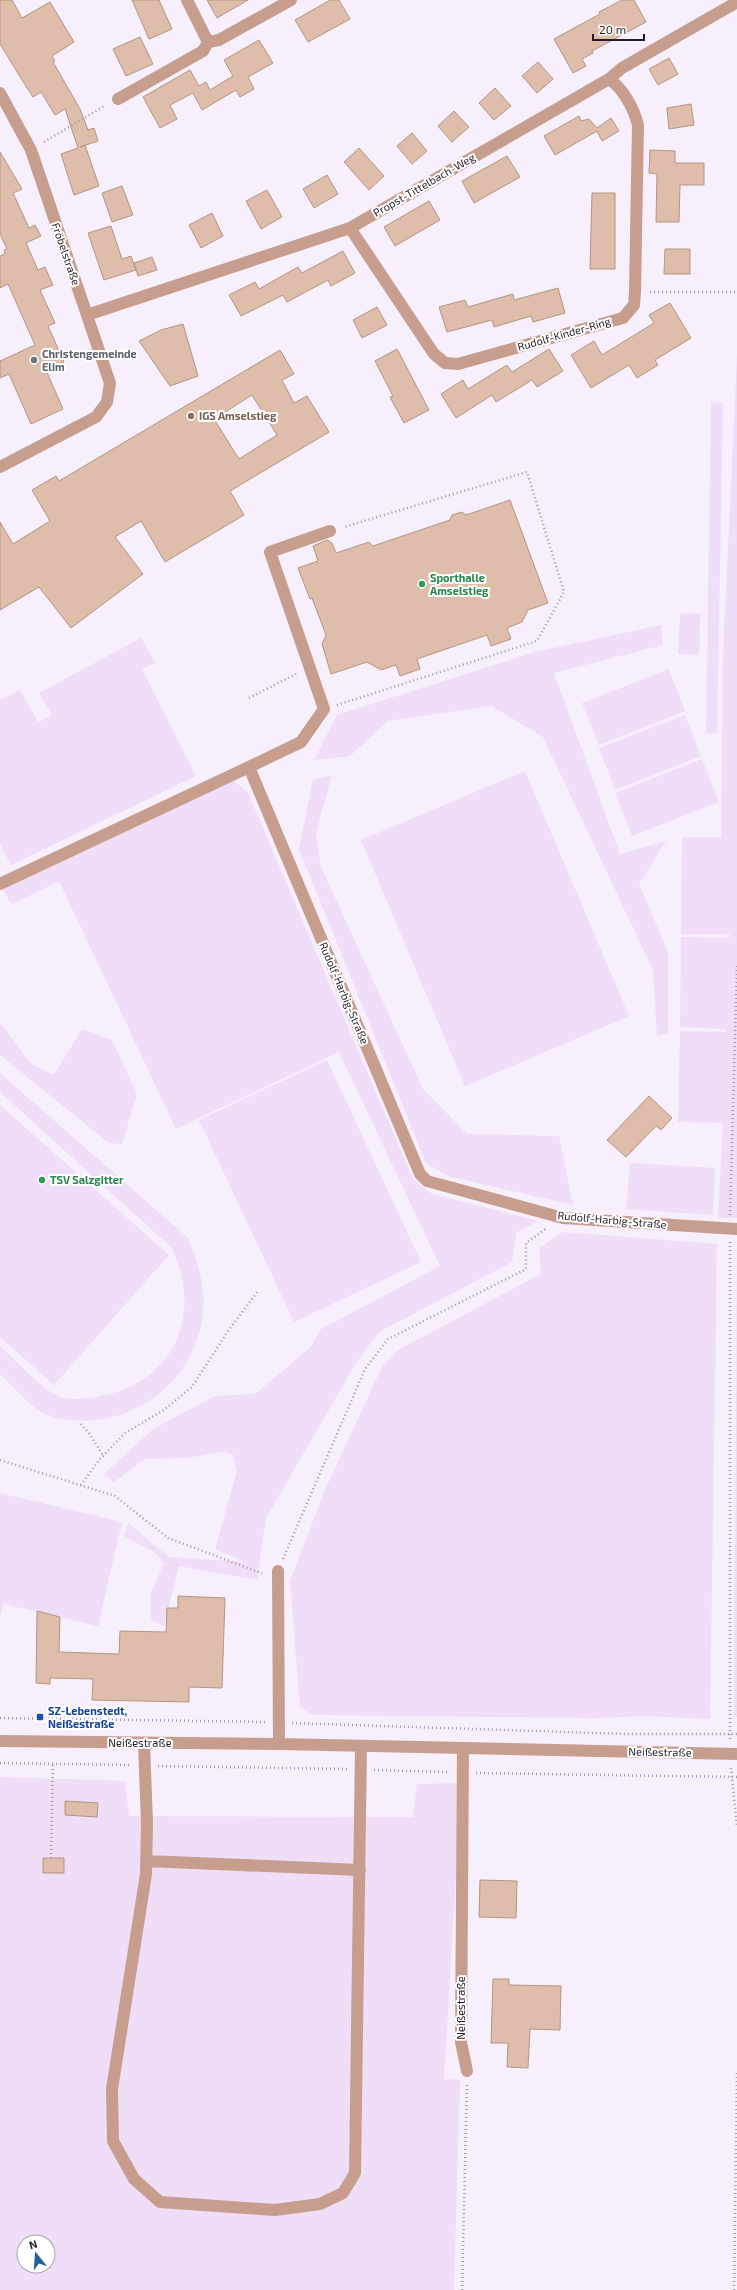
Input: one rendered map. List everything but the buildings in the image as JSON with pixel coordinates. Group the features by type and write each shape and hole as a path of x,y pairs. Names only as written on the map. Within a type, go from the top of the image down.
{"street":[{"path":"187,0 208,42"},
{"path":"208,42 219,40 291,0"},
{"name":"Propst-Tittelbach-Weg","path":"87,315 350,228 609,79 622,68 737,2"},
{"path":"118,99 203,51 208,42"},
{"name":"Rudolf-Kinder-Ring","path":"350,228 434,354 444,363 458,364 623,318 634,305 638,125 636,115 617,84 609,79"},
{"name":"Fröbelstraße","path":"0,93 31,150 110,383 107,402 96,417 0,467"},
{"path":"0,884 302,742 324,709 270,552 330,531"},
{"name":"Rudolf-Harbig-Straße","path":"249,767 420,1174 427,1181 436,1185 562,1218 733,1228"},
{"path":"278,1575 280,1744"},
{"name":"Neißestraße","path":"0,1742 280,1744 361,1747 734,1754"},
{"path":"144,1743 147,1823 146,1874 112,2090 113,2141 134,2178 160,2202 275,2210 320,2204 343,2193 355,2173 361,1747"},
{"name":"Neißestraße","path":"463,1748 460,2042 467,2070"},
{"path":"146,1861 360,1870"}],"path":[{"path":"31,150 118,99"},
{"path":"635,292 737,292"},
{"path":"324,709 537,641 564,592 527,472 330,531"},
{"path":"249,698 309,667"},
{"path":"737,966 733,1228 729,1734 734,1754 737,1827"},
{"path":"0,1460 115,1496 168,1538 278,1575 365,1369 388,1339 526,1269 526,1243 562,1218"},
{"path":"81,1485 103,1456 125,1433 164,1410 192,1387 228,1331 259,1290"},
{"path":"81,1424 89,1433 103,1456"},
{"path":"0,1718 280,1722 626,1734 737,1734"},
{"path":"51,1858 53,1763"},
{"path":"462,2290 467,2070"},
{"path":"734,2290 737,2071"}],"shaded area":[{"path":"737,355 737,1218 718,1218 723,1123 678,1122 680,1031 725,1032 726,1029 680,1027 681,937 728,938 730,934 681,934 682,837 721,837 723,655"},
{"path":"711,402 723,403 717,733 706,733"},
{"path":"700,613 699,655 678,654 680,614"},
{"path":"661,625 663,645 554,673 620,854 666,841 639,884 668,952 668,1033 657,1036 653,970 543,737 492,706 388,721 350,756 314,760 337,715 535,652"},
{"path":"141,638 155,663 142,669 196,776 11,865 0,844 0,700 20,690 38,722 52,715 39,693"},
{"path":"669,669 685,711 599,745 582,703"},
{"path":"685,715 701,756 615,790 599,748"},
{"path":"702,759 719,802 632,836 615,793"},
{"path":"525,771 629,1016 465,1086 361,840"},
{"path":"332,775 316,833 321,867 423,1089 467,1134 559,1136 573,1205 448,1176 426,1163 299,849 313,780"},
{"path":"233,780 248,793 413,1179 432,1194 538,1221 516,1233 512,1262 379,1332 356,1363 266,1518 257,1580 179,1566 164,1626 151,1620 150,1595 164,1563 154,1552 124,1536 128,1523 169,1557 245,1562 215,1549 237,1471 233,1455 224,1451 187,1458 145,1459 114,1482 104,1474 153,1429 215,1396 255,1394 311,1347 321,1329 440,1266 339,1052 176,1129 59,881 12,904 2,890"},
{"path":"0,1022 31,1064 54,1075 82,1029 112,1040 137,1094 122,1144 109,1143 0,1055"},
{"path":"327,1060 421,1262 294,1322 199,1120"},
{"path":"0,1073 188,1238 200,1273 203,1291 203,1309 200,1329 194,1347 185,1364 174,1379 145,1404 128,1412 109,1418 93,1420 67,1420 50,1416 33,1406 0,1374 0,1346 43,1387 55,1395 67,1399 93,1398 130,1386 150,1374 166,1358 177,1339 183,1318 184,1296 181,1272 172,1248 0,1092"},
{"name":"TSV Salzgitter","path":"0,1105 169,1255 54,1385 0,1337"},
{"path":"630,1163 715,1168 713,1215 626,1209"},
{"path":"563,1232 717,1244 710,1719 645,1716 598,1718 312,1715 300,1707 290,1581 325,1490 382,1367 398,1350 541,1274 539,1248"},
{"path":"737,1238 737,1717 734,1716"},
{"path":"0,1493 122,1522 98,1626 4,1604 0,1616"},
{"path":"0,1777 125,1781 129,1816 413,1817 417,1784 459,1783 459,1825 444,2079 460,2080 454,2290 0,2290"}],"place":[{"name":"Christengemeinde Elim","path":"34,360"},
{"name":"IGS Amselstieg","path":"191,416"},
{"name":"Sporthalle Amselstieg","path":"422,584"},
{"name":"TSV Salzgitter","path":"42,1180"},
{"name":"SZ-Lebenstedt, Neißestraße","path":"40,1717"}]}
